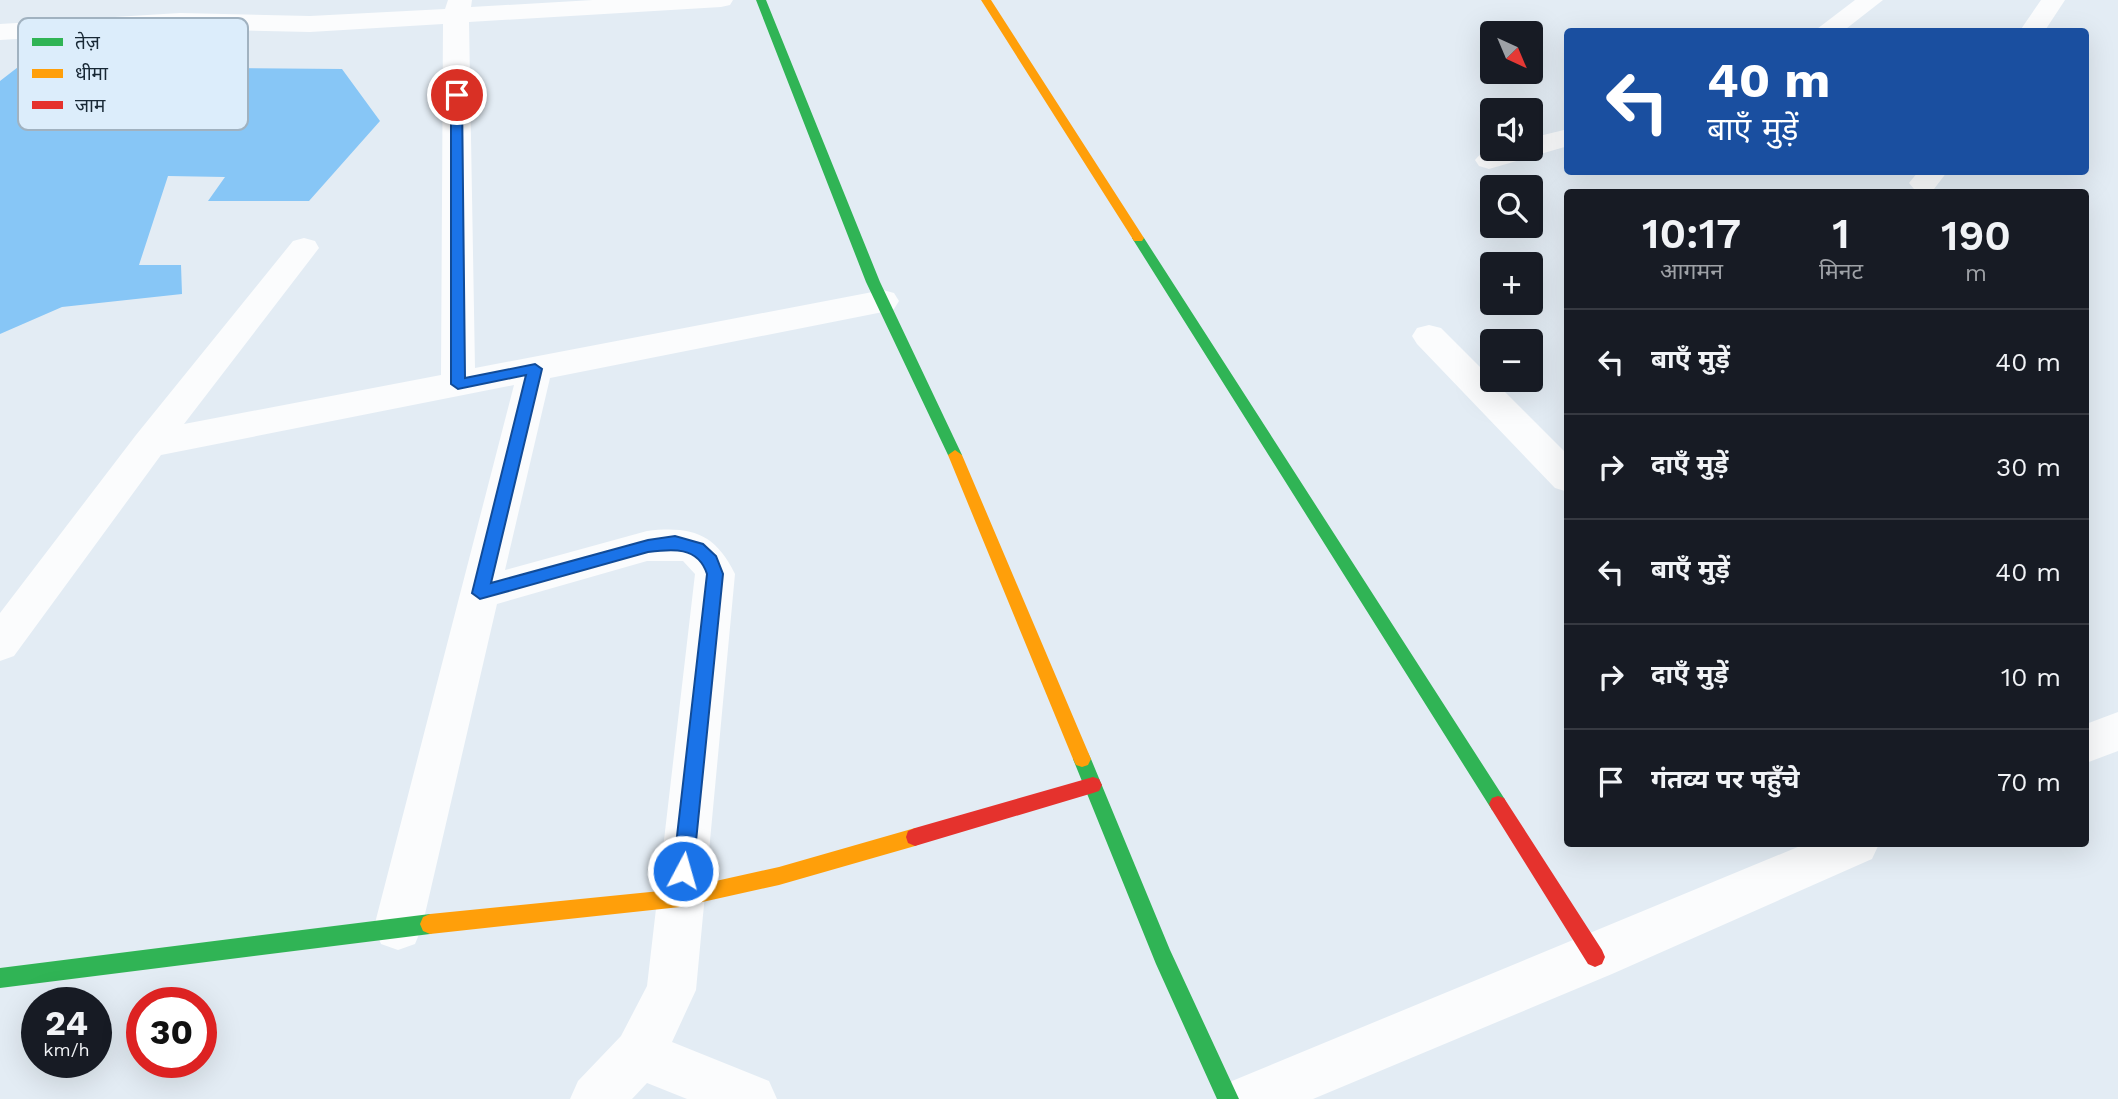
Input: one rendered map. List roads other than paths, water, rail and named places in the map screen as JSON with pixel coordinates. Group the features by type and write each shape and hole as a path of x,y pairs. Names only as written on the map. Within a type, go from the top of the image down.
{"street":[{"path":"61,18 67,0"},
{"path":"248,23 310,24 458,8 720,0"},
{"path":"761,0 883,301 971,490 1163,957 1228,1099"},
{"path":"986,0 1595,957"},
{"path":"1831,28 1871,0"},
{"path":"2034,28 2053,0"},
{"path":"458,8 458,384"},
{"path":"0,32 18,31"},
{"path":"1543,144 1564,137"},
{"path":"0,644 149,444 304,248"},
{"path":"149,444 883,301"},
{"path":"1429,336 1564,474"},
{"path":"398,928 535,369"},
{"path":"480,593 648,546 675,542 698,549 711,560 715,574 671,990 639,1054 596,1099"},
{"path":"2089,743 2118,731"},
{"path":"0,978 398,928 680,898 779,876 1093,785"},
{"path":"1250,1099 1595,957 1849,847"},
{"path":"639,1054 751,1099"}],"water":[{"path":"18,67 18,130 248,130 248,68 342,69 380,121 309,201 208,201 225,177 168,176 139,265 181,265 182,294 62,307 0,334 0,81"}]}
